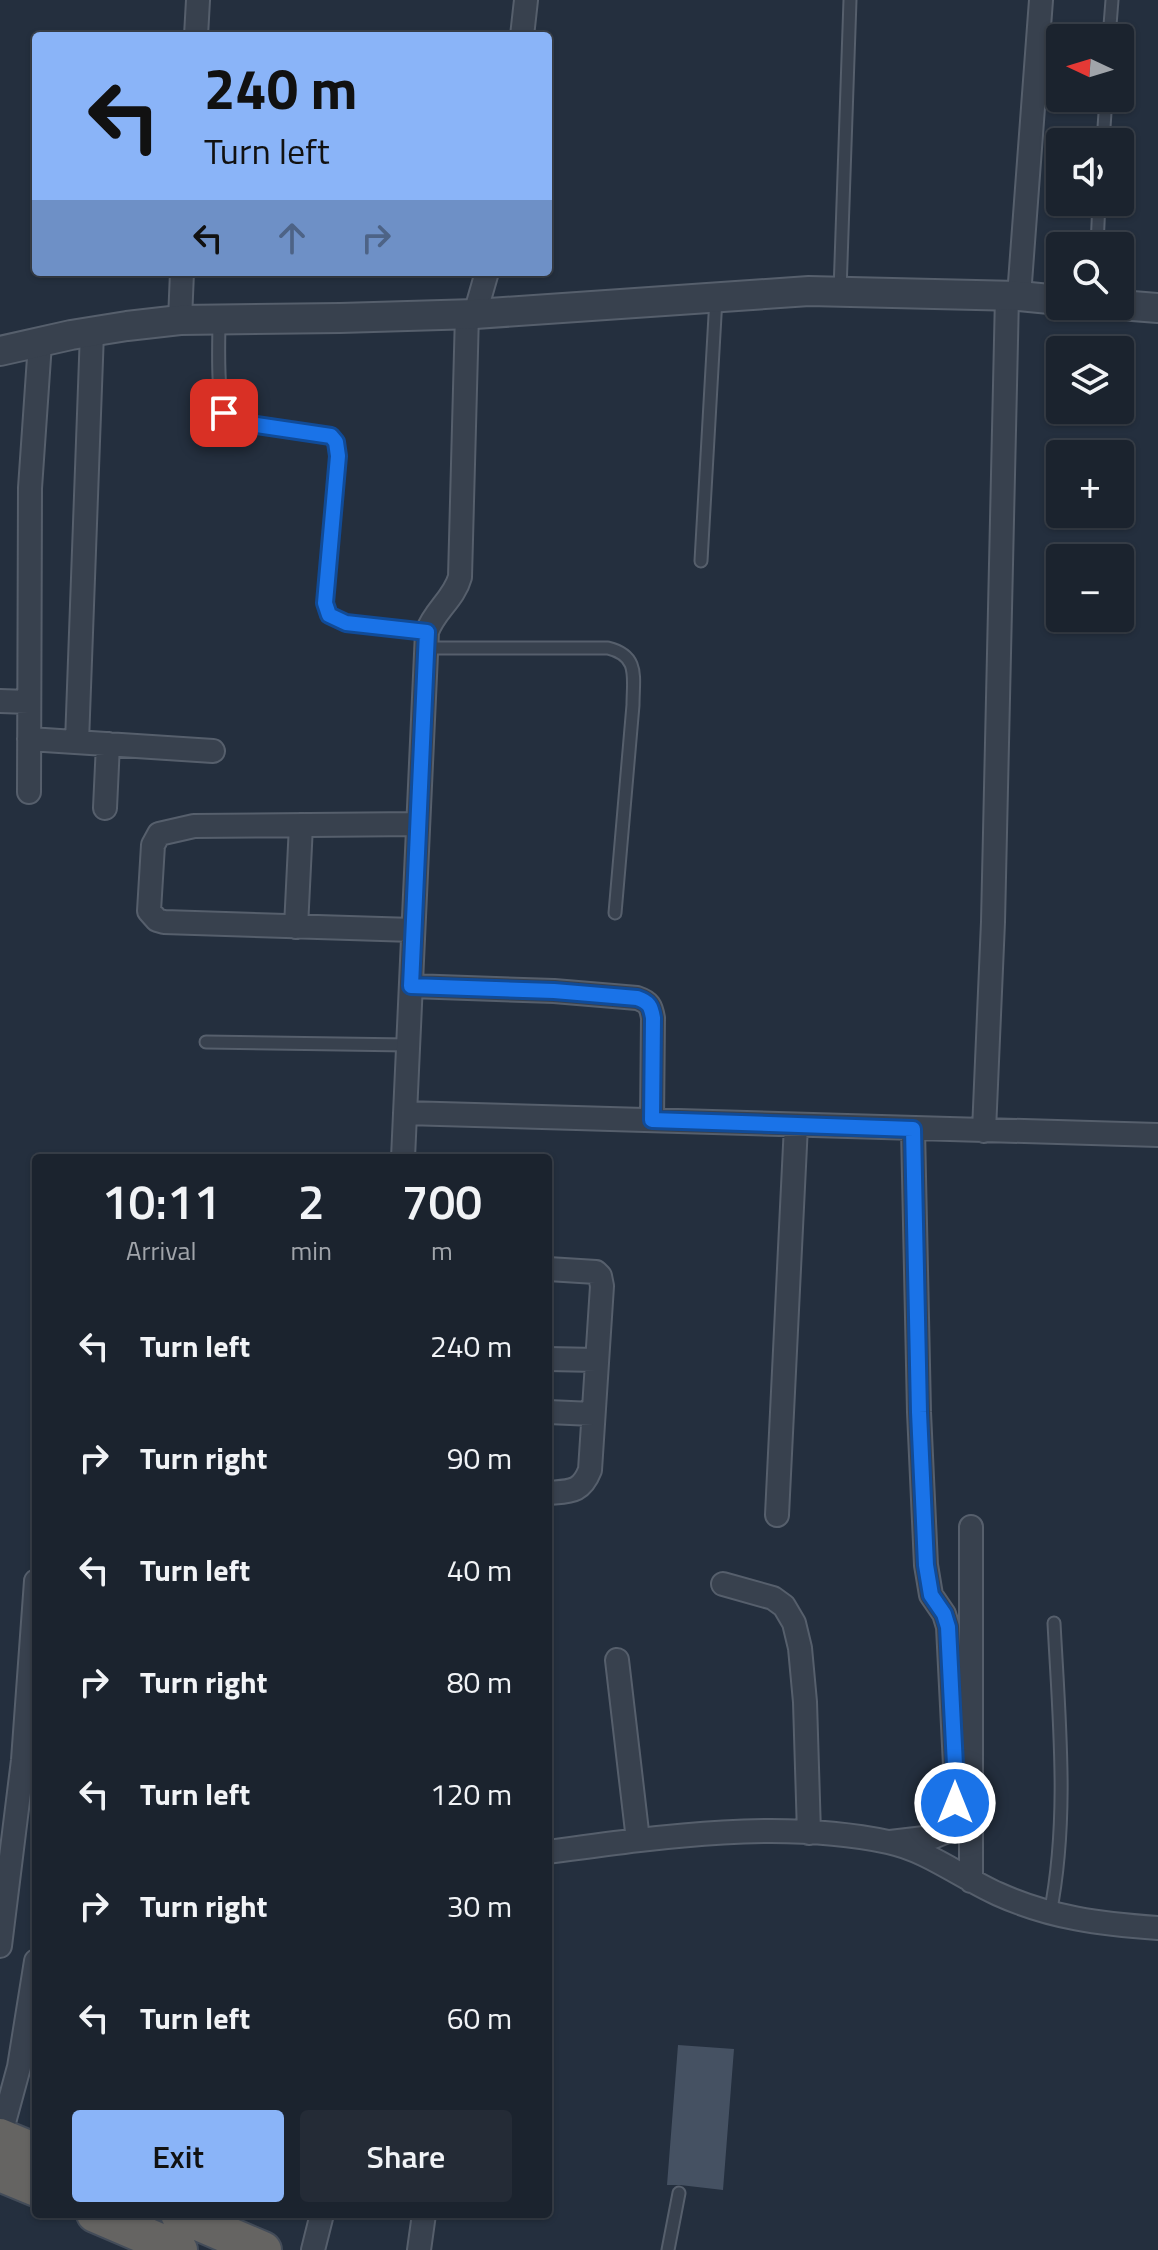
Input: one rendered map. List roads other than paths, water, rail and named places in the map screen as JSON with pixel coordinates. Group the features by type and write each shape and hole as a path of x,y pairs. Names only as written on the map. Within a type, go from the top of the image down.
{"highway":[{"path":"0,2137 32,2150"},
{"path":"0,2173 32,2186"},
{"path":"104,2218 179,2250"},
{"path":"188,2218 263,2250"}],"street":[{"path":"196,32 198,0"},
{"path":"522,32 524,0"},
{"path":"984,1131 1013,296 1041,0"},
{"path":"180,320 182,276"},
{"path":"403,1154 427,640 430,622 453,594 460,577 471,314 485,276"},
{"path":"0,351 92,332 180,320 471,314 809,291 1046,299"},
{"path":"1134,306 1158,308"},
{"path":"77,742 92,332"},
{"path":"29,792 30,488 40,343"},
{"path":"0,701 29,702"},
{"path":"29,739 213,751"},
{"path":"105,808 108,744"},
{"path":"413,930 164,922 157,920 149,911 153,845 159,834 194,826 418,824"},
{"path":"296,927 301,825"},
{"path":"411,986 554,991 646,1001 653,1018 652,1120"},
{"path":"405,1113 1158,1135"},
{"path":"777,1515 796,1125"},
{"path":"552,1851 638,1840 765,1831 890,1842 933,1837 945,1832 953,1822 956,1785 948,1627 944,1614 931,1595 926,1565 919,1412 913,1129"},
{"path":"552,1269 596,1272 602,1286 590,1470 585,1482 577,1489 552,1492"},
{"path":"552,1359 597,1360"},
{"path":"552,1412 593,1414"},
{"path":"971,1527 971,1881"},
{"path":"723,1584 773,1598 784,1606 794,1623 800,1648 805,1702 809,1833"},
{"path":"0,1946 23,1760 32,1636"},
{"path":"617,1660 638,1840"},
{"path":"890,1842 925,1856 1002,1896 1050,1914 1106,1925 1158,1928"},
{"path":"0,2137 19,2067 32,1986"},
{"path":"313,2250 321,2218"},
{"path":"419,2250 423,2218"}],"lane":[{"path":"840,291 850,0"},
{"path":"1110,24 1112,0"},
{"path":"701,561 716,297"},
{"path":"219,320 220,386 224,413 230,419 243,423 324,434 336,442 338,456 325,603 329,615 346,623 427,640 608,648 620,651 630,659 633,705 615,913"},
{"path":"206,1042 408,1045"},
{"path":"1050,1914 1057,1880 1061,1828 1054,1623"},
{"path":"668,2250 679,2193"}]}
